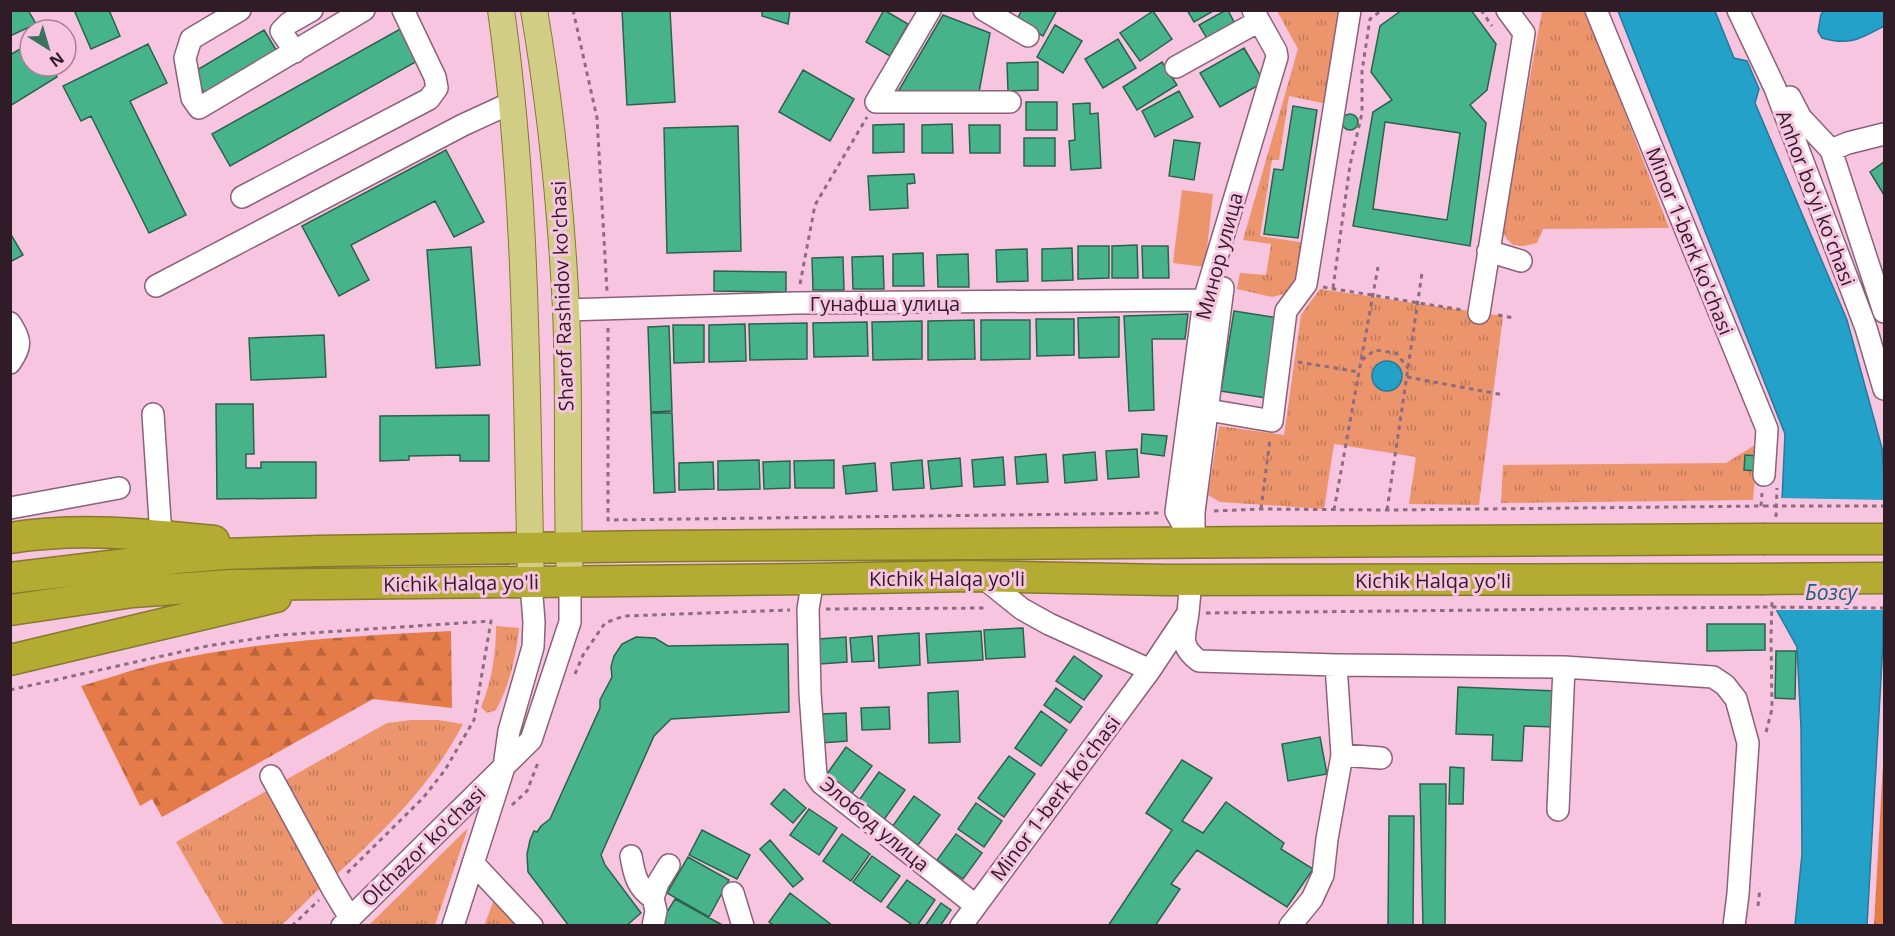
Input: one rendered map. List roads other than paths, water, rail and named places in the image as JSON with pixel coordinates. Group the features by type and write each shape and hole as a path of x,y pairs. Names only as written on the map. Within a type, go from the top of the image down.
{"highway":[{"name":"Kichik Halqa yo'li","path":"10,610 224,554 568,547 1194,544 1769,530 1884,539"},
{"path":"10,538 70,532 161,536 319,551"},
{"path":"1321,541 1322,580"},
{"name":"Kichik Halqa yo'li","path":"10,578 132,577 230,585 329,585 981,576 1322,580 1765,596 1884,578"},
{"path":"10,660 329,585"}],"main road":[{"name":"Sharof Rashidov ko'chasi","path":"501,10 513,102 518,167 531,583"},
{"name":"Sharof Rashidov ko'chasi","path":"534,10 556,160 566,310 570,582"}],"street":[{"path":"240,10 191,39 184,58 192,98 199,108 364,10"},
{"path":"295,52 281,31 289,23 312,10"},
{"path":"242,197 429,99 437,88 435,77 403,10"},
{"path":"930,10 876,102 1010,102"},
{"path":"984,10 1028,36"},
{"path":"1208,410 1272,422 1286,311 1306,284 1350,10"},
{"name":"Minor 1-berk ko'chasi","path":"1596,10 1767,429 1764,475"},
{"name":"Anhor boʻyi koʻchasi","path":"1738,10 1775,88 1866,328 1884,389"},
{"path":"1754,10 1777,71 1801,118 1831,150 1884,312"},
{"path":"1479,312 1524,33 1510,12"},
{"path":"1176,67 1256,16"},
{"name":"Минор улица","path":"1194,544 1176,512 1204,300 1277,57 1276,51 1256,16"},
{"path":"156,286 464,124 513,102"},
{"path":"1831,150 1884,134"},
{"path":"1488,251 1521,261"},
{"path":"1194,544 1194,512 1223,288"},
{"name":"Гунафша улица","path":"566,310 796,303 1204,300"},
{"path":"10,323 20,345 10,363"},
{"path":"153,414 161,536"},
{"path":"10,508 119,488"},
{"path":"981,576 1022,609 1049,624 1150,670"},
{"name":"Элобод улица","path":"813,579 808,609 816,776 821,783 975,905"},
{"name":"Minor 1-berk ko'chasi","path":"961,926 1150,670 1188,614 1191,580"},
{"name":"Olchazor ko'chasi","path":"346,922 531,740 570,622 570,582"},
{"name":"Olchazor ko'chasi","path":"453,926 504,767 509,731 533,647 531,583"},
{"path":"1188,614 1184,645 1198,661 1336,665 1564,666 1713,677 1725,685 1736,699 1748,742 1734,926"},
{"path":"1290,926 1312,899 1323,875 1342,755 1336,665"},
{"path":"1558,810 1564,666"},
{"path":"1342,755 1382,758"},
{"path":"271,776 332,888 346,922"},
{"path":"631,856 640,888 653,898"},
{"path":"473,863 532,926"},
{"path":"653,926 656,911 653,898 658,883 669,866"},
{"path":"733,893 742,926"}],"water":[{"path":"1825,10 1884,11 1884,26 1854,40 1840,41 1822,38 1818,31 1821,14"},
{"name":"Бозсу","path":"1618,11 1715,11 1734,58 1747,61 1759,89 1755,103 1847,320 1882,448 1884,480 1883,643 1867,925 1795,925 1802,854 1801,728 1797,647 1777,611 1785,434"},
{"path":"1387,361 1398,365 1402,376 1398,387 1387,391 1376,387 1372,376 1376,365"}]}
